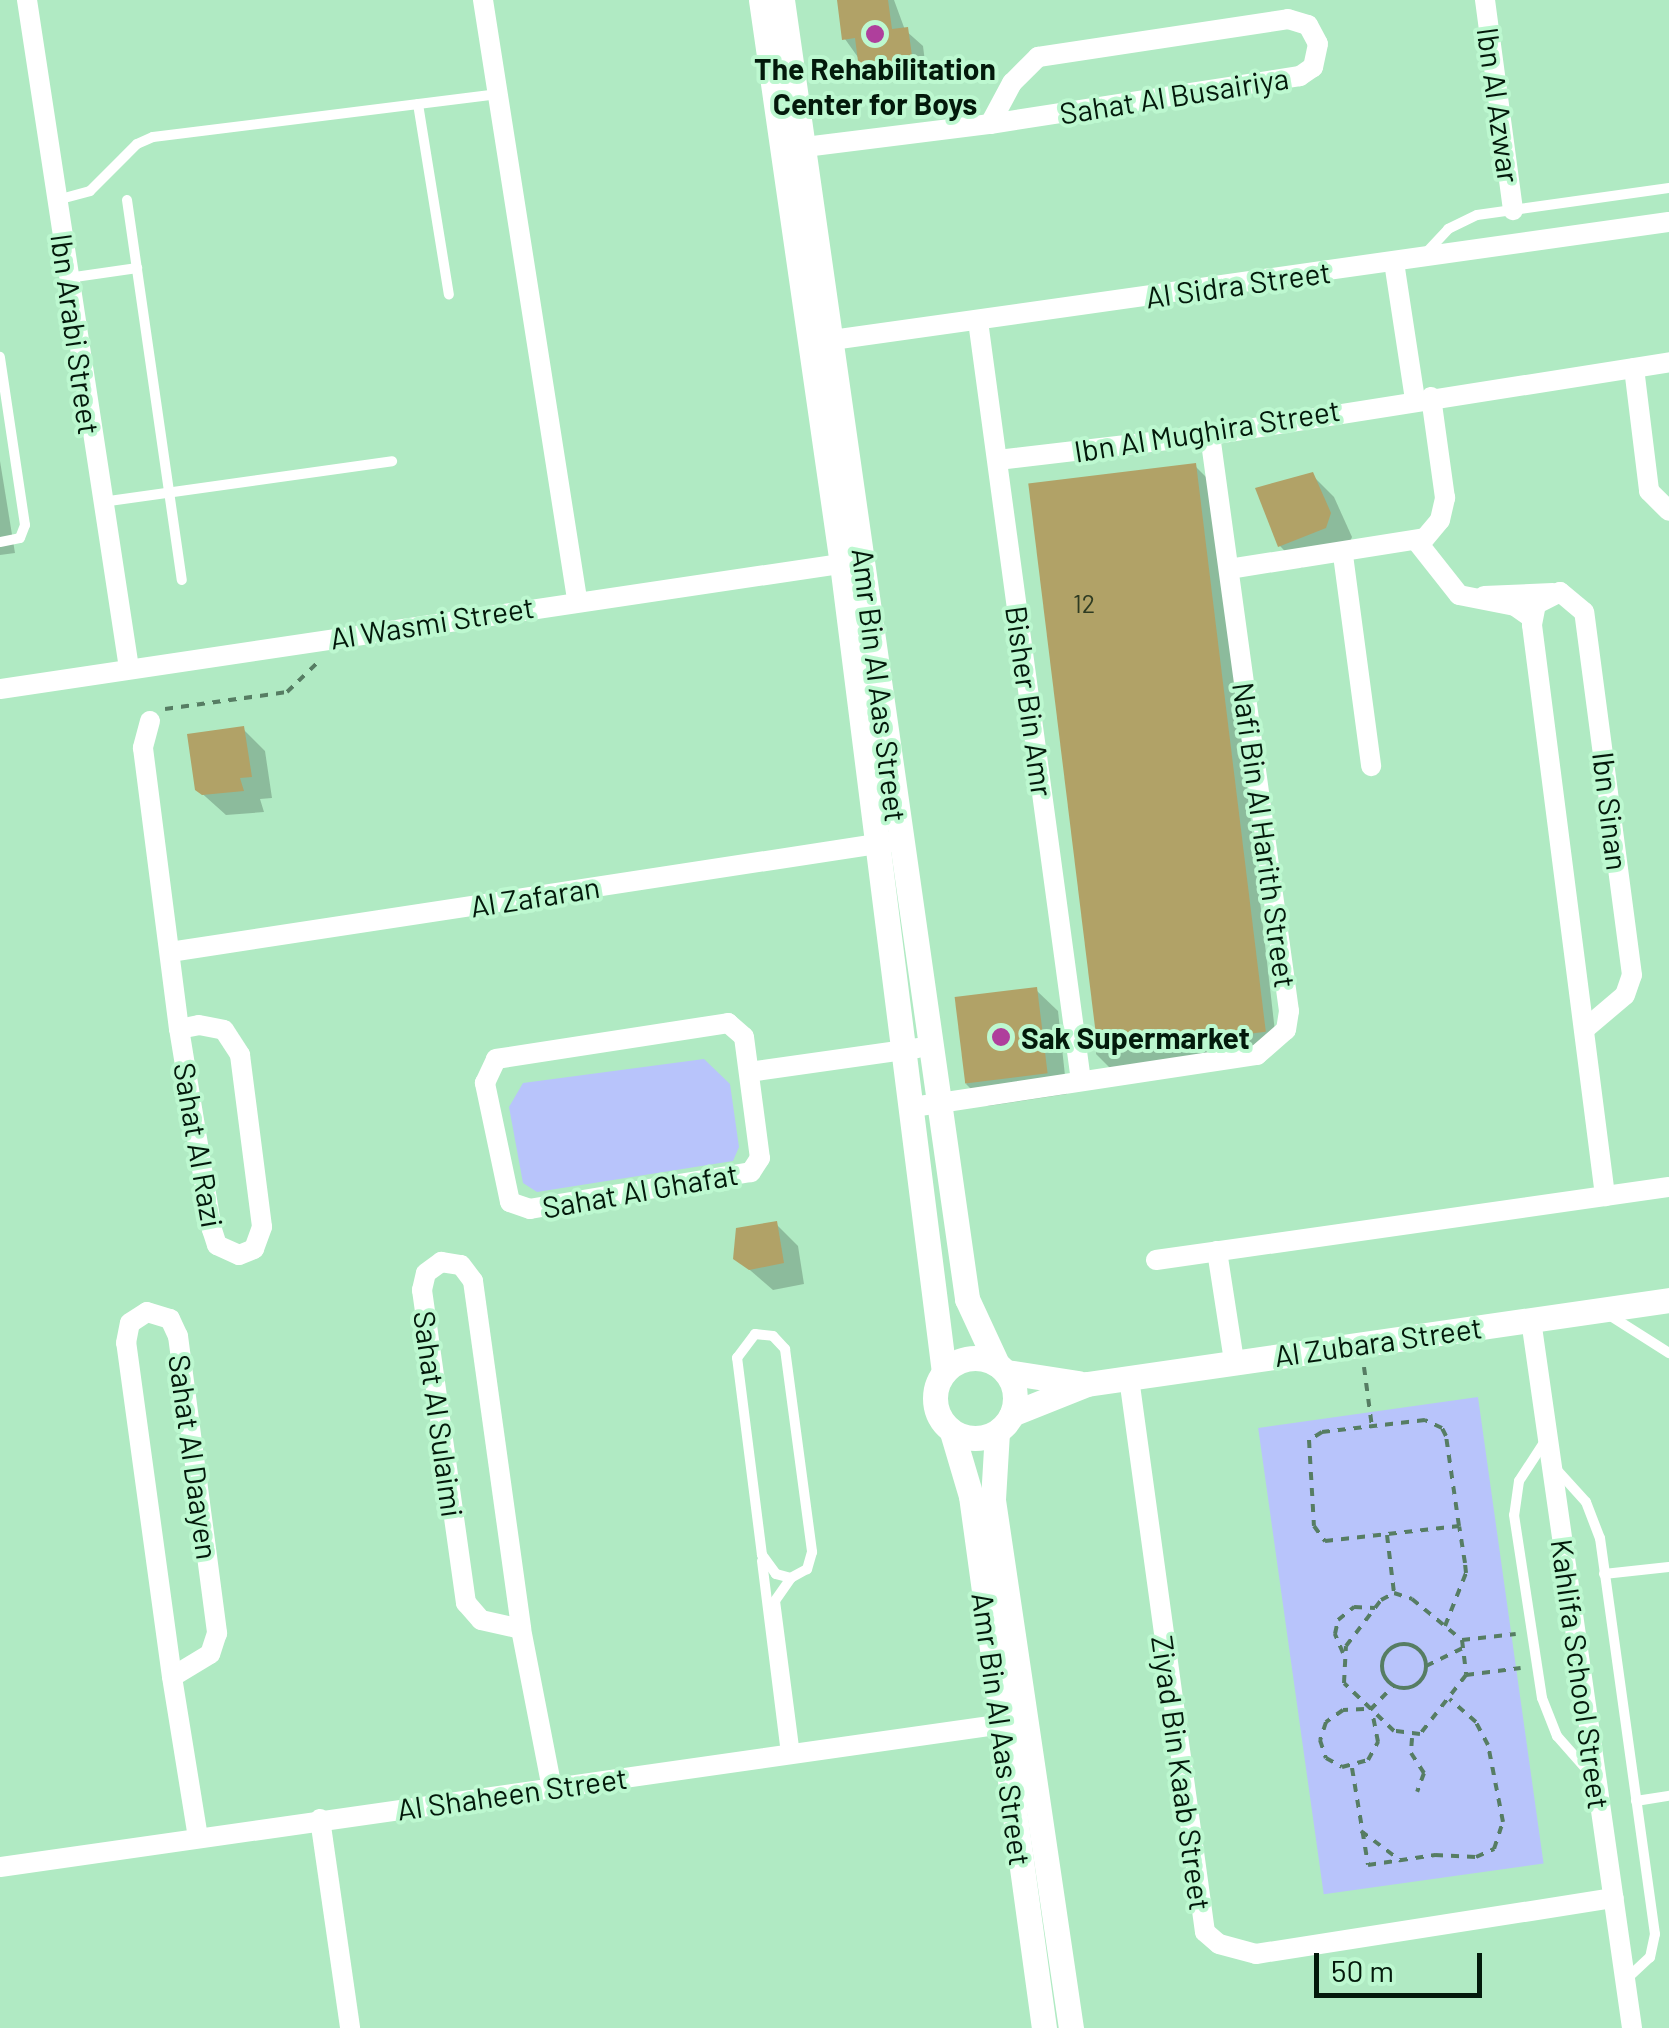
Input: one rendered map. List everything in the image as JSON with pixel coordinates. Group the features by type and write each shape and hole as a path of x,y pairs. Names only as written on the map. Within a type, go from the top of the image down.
{"street":[{"name":"Ibn Arabi Street","path":"27,0 129,668"},
{"path":"483,0 577,600"},
{"name":"Amr Bin Al Aas Street","path":"761,0 791,149 853,562 887,842 925,1105 971,1316 1002,1368"},
{"name":"Amr Bin Al Aas Street","path":"782,0 791,149"},
{"name":"Ibn Al Azwar","path":"1486,0 1514,210"},
{"name":"Sahat Al Busairiya","path":"791,149 990,124 1300,76 1313,66 1318,44 1308,26 1288,19 1048,54 1021,71 990,124"},
{"name":"Al Sidra Street","path":"817,342 1669,222"},
{"path":"1228,569 1418,543 1440,520 1445,498 1394,262"},
{"name":"Bisher Bin Amr","path":"978,321 1080,1082"},
{"name":"Ibn Al Mughira Street","path":"998,460 1210,435 1423,398 1669,362"},
{"path":"1634,368 1648,491 1669,511"},
{"name":"Nafi Bin Al Harith Street","path":"925,1105 1256,1055 1274,1046 1288,1020 1210,435"},
{"path":"1418,543 1452,589 1473,600 1515,606 1532,618 1540,599 1553,593"},
{"path":"1343,554 1371,766"},
{"name":"Al Wasmi Street","path":"0,689 577,600 853,562"},
{"path":"1473,600 1521,590 1553,593"},
{"name":"Ibn Sinan","path":"1553,593 1572,596 1584,612 1632,975 1625,995 1585,1030"},
{"name":"Ibn Sinan","path":"1532,618 1606,1196"},
{"name":"Sahat Al Razi","path":"150,721 142,748 180,1029 214,1238 231,1254 247,1253 262,1227 238,1048 217,1026 180,1029"},
{"name":"Al Zafaran","path":"170,952 887,842"},
{"name":"Sahat Al Ghafat","path":"728,1022 744,1037 749,1072 760,1158 744,1176 530,1209 506,1196 485,1083 490,1065 504,1055 728,1022"},
{"path":"749,1072 916,1048"},
{"name":"Amr Bin Al Aas Street","path":"925,1105 944,1372"},
{"path":"1156,1260 1669,1187"},
{"path":"1217,1251 1234,1361"},
{"name":"Sahat Al Sulaimi","path":"521,1629 481,1620 466,1602 422,1290 426,1273 441,1262 461,1265 473,1281 521,1629 552,1788"},
{"name":"Al Zubara Street","path":"1005,1423 1088,1384 1669,1300"},
{"name":"Sahat Al Daayen","path":"172,1676 210,1654 218,1633 178,1336 170,1319 154,1312 134,1318 126,1343 172,1676 198,1837"},
{"name":"Kahlifa School Street","path":"1530,1320 1632,2028"},
{"path":"975,1358 1002,1368 1015,1392 1005,1423 974,1439 952,1432 935,1404 944,1372 975,1358"},
{"name":"Al Zubara Street","path":"1002,1368 1088,1384"},
{"name":"Ziyad Bin Kaab Street","path":"1129,1378 1206,1932 1220,1944 1256,1954 1614,1898"},
{"name":"Amr Bin Al Aas Street","path":"1005,1423 991,1483 1011,1723 1044,2028"},
{"name":"Amr Bin Al Aas Street","path":"952,1432 972,1496 1011,1723 1071,2028"},
{"name":"Al Shaheen Street","path":"0,1867 1011,1723"},
{"path":"320,1820 350,2028"}],"lane":[{"path":"56,200 90,190 137,144 153,137 498,94"},
{"path":"418,104 449,295"},
{"path":"1424,255 1457,222 1669,188"},
{"path":"127,200 182,580"},
{"path":"68,278 137,268"},
{"path":"0,357 25,525 20,538 0,542"},
{"path":"101,502 392,461"},
{"path":"1601,1310 1669,1353"},
{"path":"762,1333 778,1339 786,1354 812,1552 807,1569 791,1578 776,1601 791,1754 737,1358 744,1340 762,1333"},
{"path":"1548,1437 1524,1471 1514,1504 1532,1632 1557,1736 1597,1780"},
{"path":"1551,1464 1593,1513 1604,1574 1655,1934 1650,1958 1626,1979"},
{"path":"762,1556 776,1574 791,1578"},
{"path":"1604,1574 1669,1567"},
{"path":"1636,1800 1669,1796"}],"path":[{"path":"150,721 174,707 287,692 313,673 327,638"},
{"path":"1362,1344 1372,1426"},
{"path":"1445,1626 1465,1582 1460,1526 1442,1428 1425,1420 1372,1426 1309,1440 1314,1526 1325,1542 1460,1526"},
{"path":"1387,1535 1394,1593"},
{"path":"1394,1593 1412,1599 1466,1647 1466,1676 1427,1730 1412,1736"},
{"path":"1343,1653 1375,1608 1394,1593"},
{"path":"1375,1608 1354,1607 1338,1620 1336,1641 1343,1653 1344,1683 1368,1712 1378,1742 1368,1760 1352,1768 1326,1758 1321,1730 1343,1710 1368,1712 1412,1736"},
{"path":"1462,1640 1532,1632"},
{"path":"1394,1685 1382,1667 1393,1647 1415,1646 1426,1666"},
{"path":"1368,1712 1394,1685 1416,1684 1426,1666 1466,1647"},
{"path":"1466,1676 1538,1666"},
{"path":"1352,1768 1368,1865 1435,1854 1476,1858 1494,1849 1503,1832 1485,1738 1450,1698"},
{"path":"1412,1736 1411,1753 1424,1773 1418,1792"},
{"path":"1360,1830 1401,1862"}],"shaded area":[{"path":"704,1059 730,1084 739,1147 733,1161 537,1192 523,1183 509,1107 523,1083"},
{"path":"1478,1397 1544,1863 1324,1894 1258,1428"}],"building":[{"name":"The Rehabilitation Center for Boys","path":"837,0 888,0 892,29 908,27 913,63 859,69 855,38 842,40"},
{"path":"1196,463 1266,1032 1098,1052 1028,484"},
{"path":"1313,472 1331,513 1326,528 1278,547 1255,488"},
{"path":"244,726 252,777 240,778 244,791 202,795 195,790 187,734"},
{"name":"Sak Supermarket","path":"1037,987 1048,1073 965,1083 955,997"},
{"path":"777,1221 784,1263 749,1270 733,1259 736,1228"}],"place":[{"name":"The Rehabilitation Center for Boys","path":"875,34"},
{"name":"Sak Supermarket","path":"1001,1037"}]}
